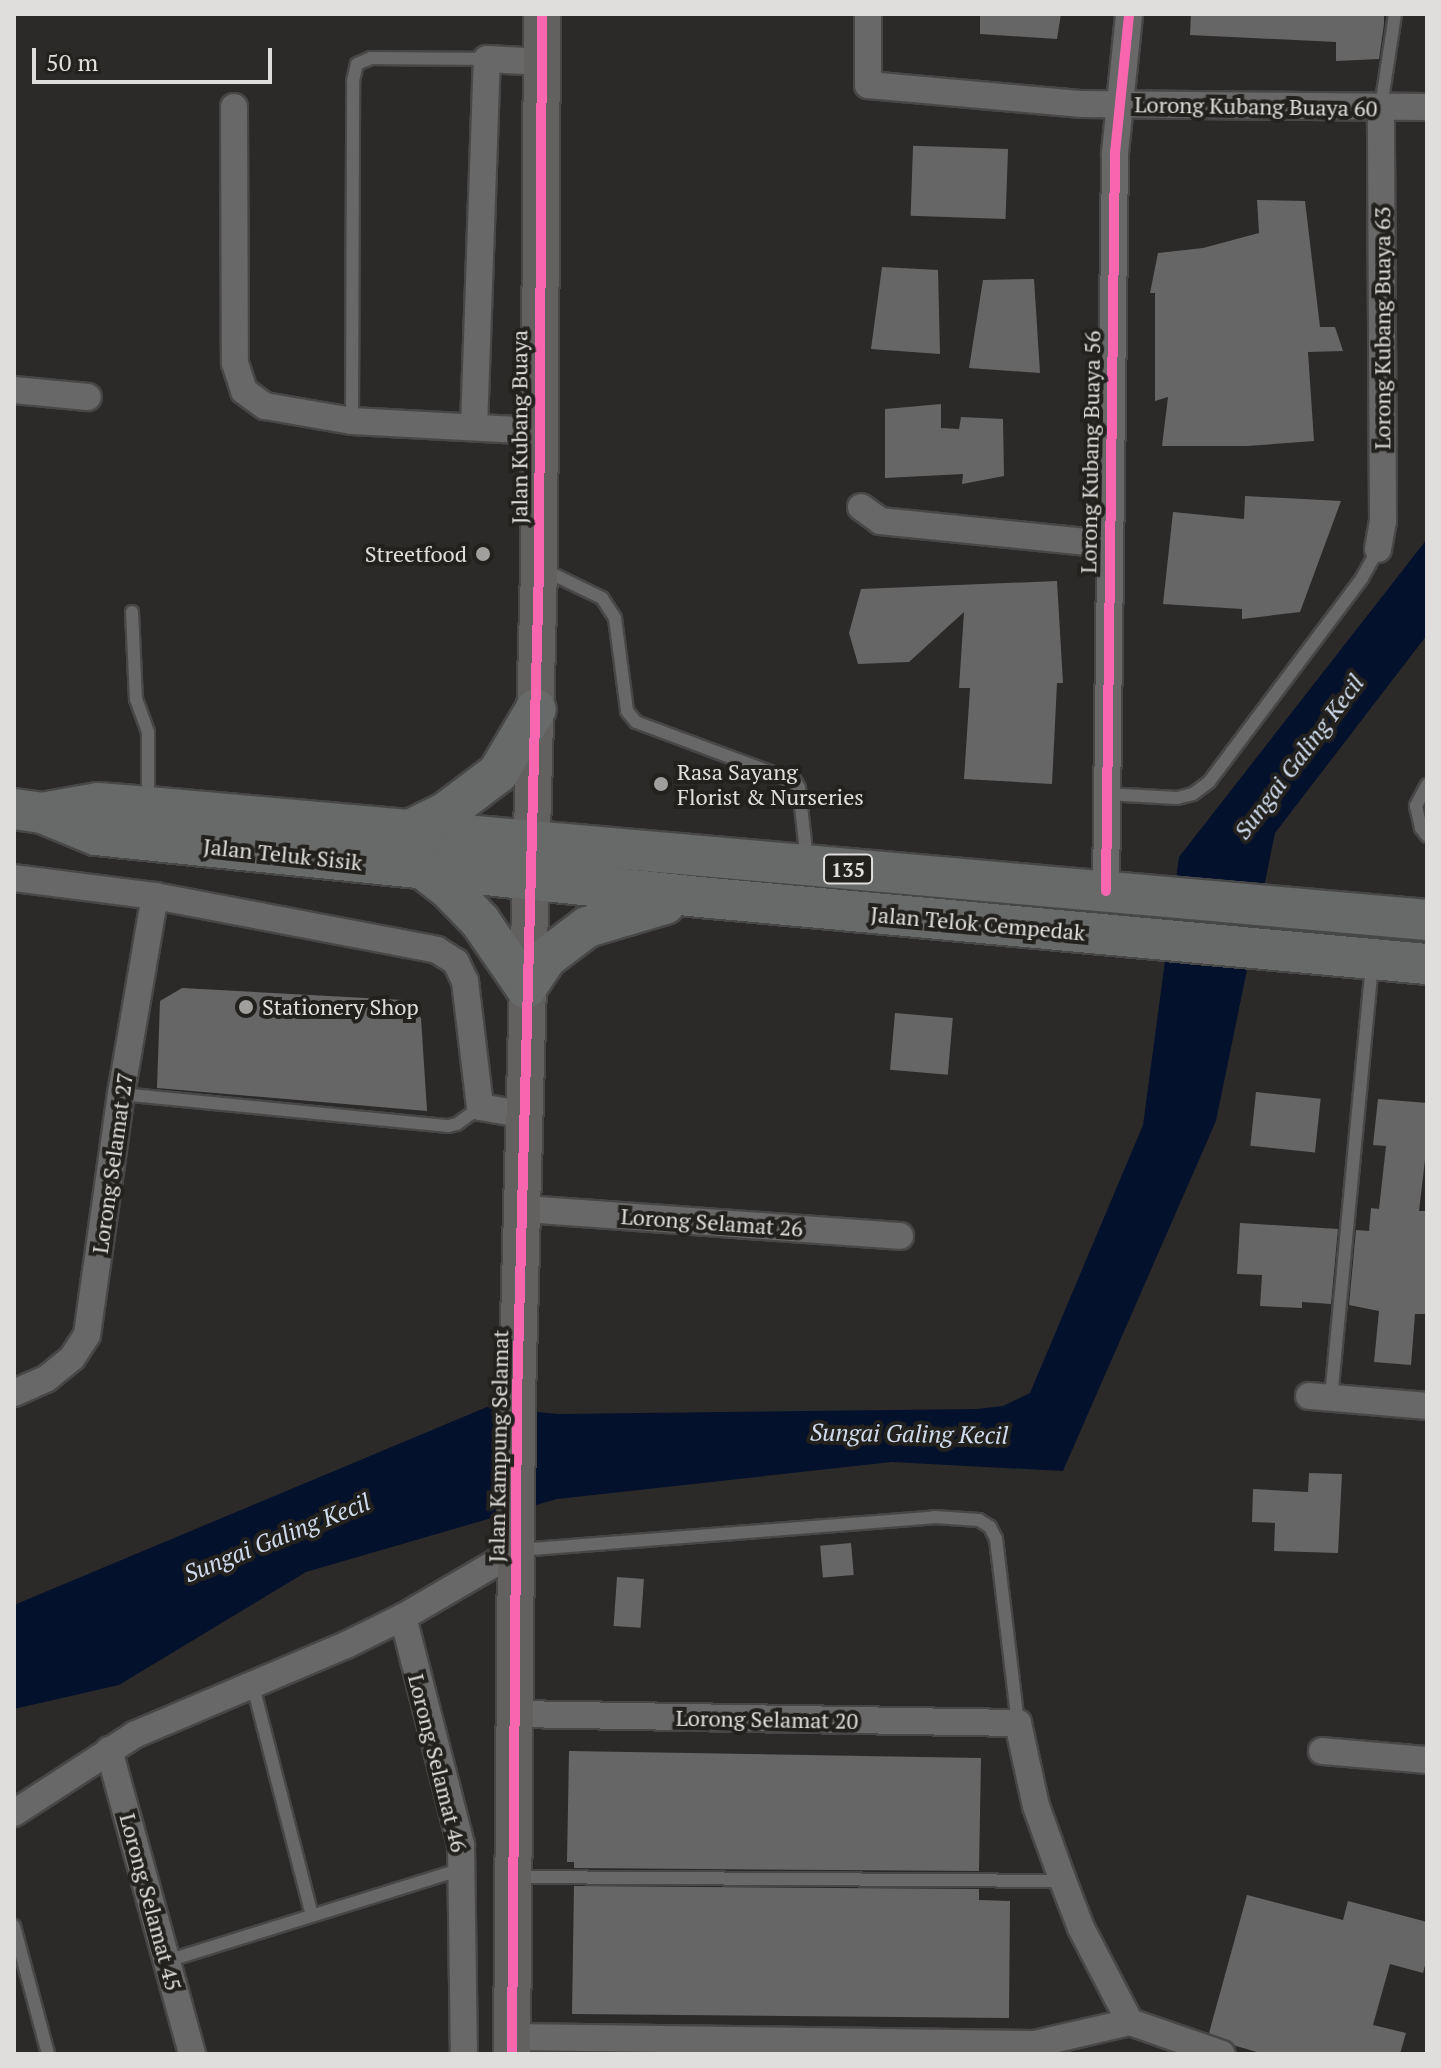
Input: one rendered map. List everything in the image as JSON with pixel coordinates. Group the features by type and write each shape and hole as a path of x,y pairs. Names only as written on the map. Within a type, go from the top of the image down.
{"main road":[{"path":"414,828 445,813 498,773 536,709"},
{"name":"Jalan Teluk Sisik","path":"28,811 98,803 532,839"},
{"name":"Jalan Teluk Sisik","path":"28,811 96,835 528,880"},
{"name":"Jalan Telok Cempedak","path":"532,839 1427,920"},
{"path":"422,868 451,891 480,921 526,988 546,958 587,927 641,908 700,897"},
{"name":"Jalan Telok Cempedak","path":"528,880 1272,952 1427,964"}],"street":[{"name":"Jalan Kubang Buaya","path":"532,839 539,568 542,14"},
{"name":"Lorong Kubang Buaya 60","path":"868,14 868,85 1119,105 1427,107"},
{"name":"Lorong Kubang Buaya 56","path":"1106,891 1115,153 1129,14"},
{"path":"474,427 487,59 542,62"},
{"path":"234,107 235,363 244,391 265,406 352,421 539,431"},
{"name":"Lorong Kubang Buaya 63","path":"1378,549 1383,521 1381,107"},
{"path":"14,390 88,397"},
{"path":"861,507 880,521 1108,544"},
{"name":"Jalan Kampung Selamat","path":"513,2046 517,1398 527,1115 528,880 532,839"},
{"path":"14,878 155,896 414,944 446,956 456,962 465,981 480,1107 527,1115"},
{"name":"Lorong Selamat 27","path":"14,1393 46,1379 72,1358 87,1335 121,1094 155,896"},
{"name":"Lorong Selamat 26","path":"524,1209 900,1236"},
{"path":"1320,1397 1427,1406"},
{"path":"14,1813 109,1750 161,1722 253,1686 403,1617 516,1551"},
{"name":"Lorong Selamat 46","path":"403,1617 455,1816 463,1868 464,2054"},
{"name":"Lorong Selamat 20","path":"516,1714 1018,1723"},
{"path":"1018,1723 1036,1806 1063,1881 1081,1928 1130,2022"},
{"name":"Lorong Selamat 45","path":"109,1750 192,2054"},
{"path":"1322,1751 1427,1760"},
{"path":"513,2046 884,2048 1035,2044 1130,2022 1222,2054"}],"lane":[{"path":"1381,107 1395,14"},
{"path":"352,421 353,81 357,64 371,58 487,59"},
{"path":"1107,794 1177,798 1193,794 1209,782 1362,578 1378,549"},
{"path":"539,568 602,598 615,618 627,711 636,722 795,781 799,788 808,865"},
{"path":"132,612 136,699 148,732 148,807"},
{"path":"1427,785 1416,806 1421,828 1427,836"},
{"path":"1320,1397 1372,960"},
{"path":"121,1094 448,1126 457,1124 480,1107"},
{"path":"516,1551 934,1517 979,1520 990,1527 996,1539 1018,1723"},
{"path":"253,1686 312,1916"},
{"path":"167,1961 463,1868"},
{"path":"514,1877 1063,1881"},
{"path":"14,1926 48,2054"}],"water":[{"name":"Sungai Galing Kecil","path":"1427,539 1427,635 1275,833 1216,1121 1063,1471 892,1462 557,1499 306,1572 119,1685 14,1709 14,1605 487,1407 558,1414 977,1409 1003,1406 1030,1393 1143,1125 1179,857"}],"building":[{"path":"980,14 1061,14 1057,39 980,34"},
{"path":"1191,14 1384,14 1379,59 1336,61 1336,42 1190,35"},
{"path":"913,146 1008,149 1006,219 911,216"},
{"path":"1257,200 1305,201 1320,327 1335,327 1343,351 1308,352 1314,441 1247,446 1162,446 1168,397 1155,401 1155,293 1150,293 1158,253 1203,248 1259,233"},
{"path":"882,267 938,270 940,354 871,349"},
{"path":"1034,279 1040,373 969,368 983,280"},
{"path":"941,404 941,428 959,429 961,417 1003,419 1004,476 962,484 963,474 885,478 885,409"},
{"path":"1245,496 1341,501 1300,612 1242,619 1242,609 1163,604 1173,512 1244,519"},
{"path":"1057,581 1063,683 1057,683 1052,784 964,779 970,688 959,688 964,612 909,662 858,664 849,633 861,589"},
{"path":"182,988 403,1000 421,1018 427,1111 157,1088 160,1001"},
{"path":"895,1013 953,1018 948,1075 890,1070"},
{"path":"1256,1092 1321,1099 1315,1152 1250,1146"},
{"path":"1378,1099 1427,1103 1427,1143 1419,1211 1427,1211 1427,1314 1415,1314 1411,1365 1374,1362 1379,1311 1349,1305 1356,1230 1369,1231 1371,1208 1379,1209 1386,1146 1373,1145"},
{"path":"1240,1223 1338,1229 1331,1304 1302,1302 1302,1308 1260,1306 1262,1275 1237,1274"},
{"path":"1309,1473 1342,1474 1338,1553 1274,1551 1275,1523 1252,1522 1253,1489 1308,1492"},
{"path":"851,1543 854,1575 823,1578 820,1546"},
{"path":"617,1577 644,1579 641,1628 614,1626"},
{"path":"569,1751 981,1758 979,1871 574,1868 574,1862 567,1862"},
{"path":"574,1886 979,1889 979,1900 1010,1901 1009,2018 572,2014"},
{"path":"1247,1895 1343,1920 1348,1901 1427,1922 1427,1958 1423,1973 1390,1964 1373,2025 1406,2033 1400,2054 1264,2054 1236,2046 1209,2033"}],"cycle path":[{"path":"512,2054 517,1398 539,568 542,14"},
{"path":"1106,891 1115,153 1129,14"}],"place":[{"name":"Streetfood","path":"483,554"},
{"name":"Rasa Sayang Florist & Nurseries","path":"661,784"},
{"name":"Stationery Shop","path":"246,1007"}]}
